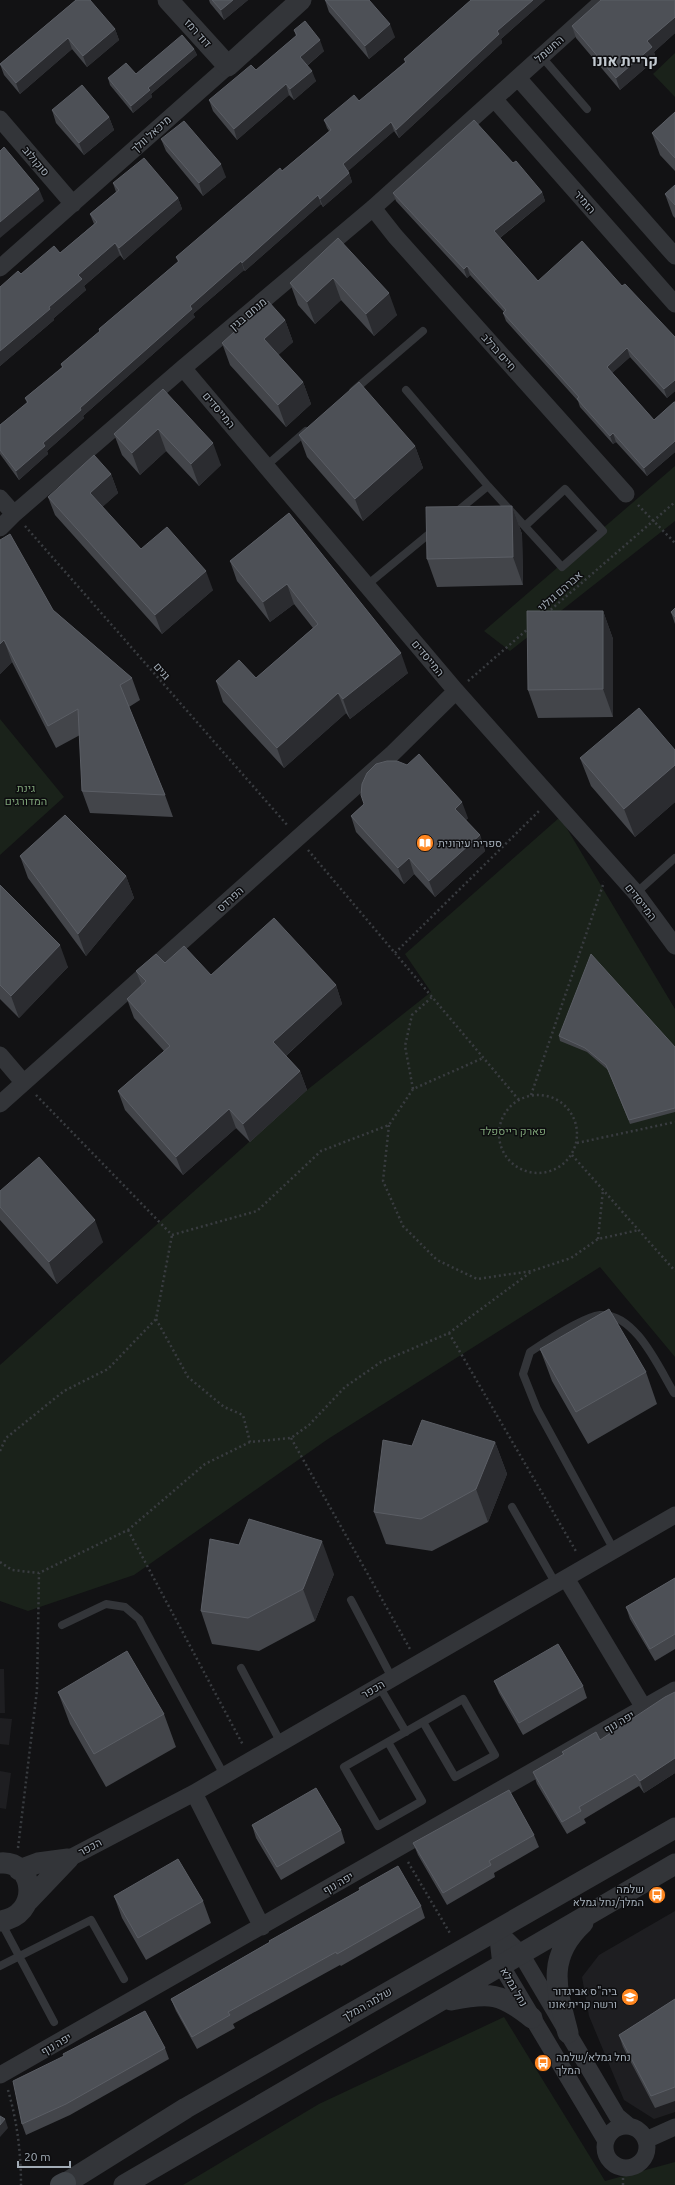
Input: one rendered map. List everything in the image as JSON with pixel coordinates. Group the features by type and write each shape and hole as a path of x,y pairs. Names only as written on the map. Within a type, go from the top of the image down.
{"street":[{"name":"דוד רמז","path":"168,0 228,66"},
{"name":"מיכאל וולך","path":"0,268 301,0"},
{"name":"החשמל","path":"495,100 541,56 604,0"},
{"path":"518,78 675,256"},
{"name":"מנחם בגין","path":"0,528 14,514 183,368 373,208 495,100"},
{"name":"הזמיר","path":"495,100 675,304"},
{"name":"סוקולוב","path":"0,119 72,204"},
{"name":"חיים ברלב","path":"373,208 405,247 626,494"},
{"name":"המייסדים","path":"183,368 456,691 636,893 675,946"},
{"path":"0,498 14,514"},
{"name":"הפרדס","path":"0,1104 393,754 456,691"},
{"path":"0,1056 24,1082"},
{"name":"הכפר","path":"0,1922 20,1913 28,1901 68,1859 194,1793 675,1516"},
{"path":"561,1581 644,1708"},
{"name":"יפה נוף","path":"2,2075 675,1690"},
{"path":"194,1793 262,1927"},
{"name":"שלמה המלך","path":"63,2184 186,2108 675,1828"},
{"name":"הכפר","path":"11,1866 68,1859"},
{"path":"124,2185 675,1864"},
{"path":"11,1866 26,1879 29,1887 28,1901"},
{"path":"568,2033 557,1988 556,1973 560,1958 568,1941 580,1926 596,1911"},
{"name":"נחל גמלא","path":"497,1930 521,1954 617,2116 629,2126"},
{"name":"נחל גמלא","path":"497,1930 501,1966 606,2141"},
{"path":"436,2003 479,1996 500,1997 513,2003 532,2018"},
{"path":"621,2126 629,2126 641,2132 646,2140 647,2149 644,2158 623,2177 608,2159 605,2150 606,2141 613,2130 621,2126"},
{"path":"646,2140 675,2127"}],"lane":[{"path":"541,56 587,109"},
{"path":"345,398 423,331"},
{"path":"406,390 488,486 524,526 562,567 603,531 565,489 524,526"},
{"path":"266,466 314,424"},
{"path":"367,585 488,486"},
{"path":"636,893 675,858"},
{"path":"614,1550 537,1409 522,1374 530,1352 566,1329 600,1315 617,1319 639,1335 674,1393"},
{"path":"512,1507 561,1581"},
{"path":"351,1600 406,1732"},
{"path":"62,1625 106,1604 125,1607 139,1619 224,1775"},
{"path":"241,1668 281,1742"},
{"path":"388,1742 422,1801 378,1826 344,1768 388,1742 463,1699 495,1754 455,1777 423,1722"},
{"path":"0,1966 91,1920 124,1979"},
{"path":"0,1922 54,2022"}],"path":[{"path":"626,494 675,544"},
{"name":"אברהם גולני","path":"546,614 675,502"},
{"name":"גנים","path":"14,514 298,838 519,1100"},
{"name":"אברהם גולני","path":"456,691 534,624"},
{"path":"395,953 552,798"},
{"path":"531,1095 610,864"},
{"path":"412,1089 404,1046 412,1015 432,997"},
{"path":"483,1058 412,1089 389,1125 383,1181 403,1226 437,1260 477,1279 532,1270 571,1258 598,1239 639,1230"},
{"path":"24,1082 172,1235"},
{"path":"531,1095 551,1098 568,1108 573,1116 577,1129 577,1142 572,1155 562,1166 550,1172 537,1174 518,1170 503,1154 498,1141 498,1130 502,1116 508,1108 519,1100 531,1095"},
{"path":"577,1142 675,1122"},
{"path":"172,1235 257,1211 321,1151 389,1125"},
{"path":"572,1155 675,1272"},
{"path":"598,1239 603,1190"},
{"path":"0,1451 6,1438 64,1390 108,1369 156,1318 172,1235"},
{"path":"0,1562 12,1570 39,1573 128,1530 205,1464 250,1442 291,1438 309,1425 345,1387 381,1362 449,1333 532,1270"},
{"path":"156,1318 188,1377 224,1407 243,1415 250,1442"},
{"path":"449,1333 585,1567"},
{"path":"291,1438 419,1663"},
{"path":"128,1530 250,1760"},
{"path":"11,1866 37,1690 39,1573"},
{"path":"400,1848 460,1951"},
{"path":"2,2075 16,2116 21,2160 21,2185"}],"shaded area":[{"path":"0,1669 4,1669 5,1713 0,1713"},
{"path":"0,1718 12,1719 9,1745 0,1744"},
{"path":"0,1771 11,1773 6,1809 0,1808"},
{"name":"ביה\"ס אביגדור ורשה קרית אונו","path":"675,1911 675,2112 654,2119 624,2100 589,2016 582,1977 599,1955"}],"green space":[{"path":"675,53 675,97 653,74"},
{"path":"675,466 675,521 510,651 484,631"},
{"name":"גינת המדורגים","path":"0,719 64,797 0,855"},
{"name":"פארק רייספלד","path":"560,817 675,1009 675,1357 600,1267 328,1439 134,1575 28,1611 0,1601 0,1365 307,1090 431,992 405,954"},
{"path":"504,2017 605,2181 675,2162 675,2185 183,2185 319,2104"}],"building":[{"path":"76,0 90,0 115,29 83,56 68,38 16,83 0,64"},
{"path":"212,0 233,0 221,10"},
{"path":"325,0 369,0 390,24 365,46"},
{"path":"471,0 533,0 497,31 499,34 396,130 391,122 343,164 349,173 320,199 318,195 242,263 241,261 190,306 192,309 80,408 81,410 43,443 45,446 16,471 0,450 0,425 28,402 25,398 63,367 61,364 100,331 99,329 179,261 176,257 280,168 282,171 331,130 324,120 354,95 359,101 406,62 404,59"},
{"path":"601,0 675,0 675,17 647,41 652,47 616,78 572,26"},
{"path":"305,21 320,40 300,57 312,71 290,89 286,84 234,129 209,100 251,65 256,70 297,35 294,30"},
{"path":"182,35 194,49 148,88 150,90 131,106 108,78 126,63 136,74"},
{"path":"82,85 109,117 79,143 52,110"},
{"path":"675,112 675,158 652,133"},
{"path":"474,120 513,163 516,161 542,192 494,231 538,281 582,241 622,286 625,284 675,337 675,380 664,389 627,348 607,367 654,420 675,402 675,441 644,468 613,433 610,436 577,399 579,397 503,313 506,310 467,266 464,269 393,193"},
{"path":"184,121 221,164 199,183 161,139"},
{"path":"4,147 39,189 0,222 0,151"},
{"path":"144,158 178,198 119,248 115,243 78,275 82,279 49,307 50,309 0,351 0,287 18,271 21,274 54,246 60,253 97,222 90,214 119,190 113,183"},
{"path":"675,185 675,205 665,194"},
{"path":"338,238 389,293 366,314 333,278 307,302 290,283"},
{"path":"268,301 285,320 264,339 303,382 278,405 222,343"},
{"path":"359,382 415,446 355,499 299,435"},
{"path":"163,389 213,443 191,464 158,429 132,453 114,434"},
{"path":"94,455 111,474 90,493 141,549 167,527 206,571 155,615 48,497"},
{"path":"512,506 513,557 427,559 426,507"},
{"path":"289,513 401,653 343,699 338,693 277,748 216,681 239,660 256,678 318,624 287,584 263,602 230,561"},
{"path":"10,534 53,610 132,678 120,685 165,795 82,791 78,709 48,726 4,640 0,644 0,540"},
{"path":"675,608 675,617 671,612"},
{"path":"527,611 603,611 603,689 528,690"},
{"path":"639,708 675,750 675,765 624,809 580,758"},
{"path":"419,754 462,802 455,809 480,835 429,881 409,858 398,868 351,816 364,804 361,795 362,784 367,773 376,764 387,761 397,761 407,765"},
{"path":"65,815 126,876 78,934 20,856"},
{"path":"0,885 60,945 11,996 0,985"},
{"path":"274,918 336,985 273,1042 300,1071 243,1124 229,1109 176,1157 118,1091 170,1046 127,999 146,981 136,971 156,954 165,963 184,946 211,975"},
{"path":"591,954 675,1047 675,1108 629,1120 606,1065 585,1048 559,1036"},
{"path":"39,1157 95,1220 49,1262 0,1207 0,1191"},
{"path":"609,1309 646,1372 576,1412 540,1349"},
{"path":"422,1420 495,1442 476,1489 421,1519 374,1512 383,1440 412,1446"},
{"path":"249,1519 322,1541 303,1589 248,1618 201,1611 210,1539 239,1545"},
{"path":"675,1578 675,1634 650,1649 626,1607"},
{"path":"558,1644 583,1686 519,1723 494,1681"},
{"path":"127,1651 164,1714 94,1754 58,1692"},
{"path":"675,1692 675,1758 640,1781 635,1774 579,1807 581,1811 562,1822 533,1772 564,1754 562,1752 596,1732 600,1740"},
{"path":"316,1788 341,1830 277,1867 252,1825"},
{"path":"509,1790 534,1835 489,1861 491,1865 443,1893 413,1843"},
{"path":"178,1859 203,1901 138,1938 114,1896"},
{"path":"398,1866 421,1906 337,1954 336,1952 228,2012 230,2015 192,2037 171,1999 270,1942 269,1941 360,1890 359,1888"},
{"path":"675,1999 675,2087 651,2096 619,2035"},
{"path":"145,2011 165,2048 66,2104 22,2124 13,2081 64,2056 63,2054"},
{"path":"0,2116 5,2119 0,2125"}],"place":[{"name":"ספריה עירונית","path":"425,843"},
{"name":"שלמה המלך/נחל גמלא","path":"657,1895"},
{"name":"ביה\"ס אביגדור ורשה קרית אונו","path":"630,1997"},
{"name":"נחל גמלא/שלמה המלך","path":"543,2063"}],"district":[{"name":"קריית אונו","path":"625,61"}]}
